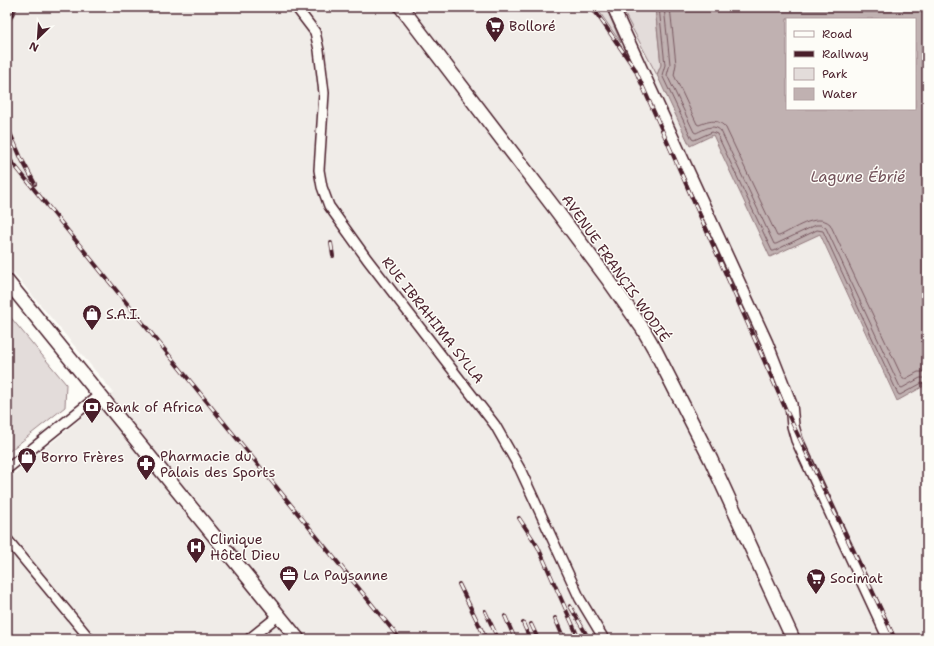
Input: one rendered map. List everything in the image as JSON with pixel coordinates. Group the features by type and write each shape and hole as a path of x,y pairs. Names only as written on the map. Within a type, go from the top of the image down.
{"main road":[{"name":"AVENUE FRANÇIS WODIÉ","path":"401,7 593,260 643,329 711,460 793,639"},
{"path":"7,281 298,639"}],"street":[{"name":"RUE IBRAHIMA SYLLA","path":"296,7 315,32 320,50 324,93 319,170 322,187 329,206 359,248 496,425 520,469 580,600 604,639"},
{"path":"613,7 767,343 791,404 793,426 797,440 889,639"},
{"path":"7,469 99,394"},
{"path":"7,538 90,639"},
{"path":"248,639 278,616"}],"shaded area":[{"path":"7,7 596,7 620,41 606,7 655,7 661,65 691,146 713,135 770,257 819,234 896,401 924,386 927,392 927,639 7,639 7,480 113,392 7,265"}],"green space":[{"path":"596,7 606,7 621,43"},
{"path":"621,7 655,7 661,65 657,75"},
{"path":"7,313 66,384 65,407 7,453"}],"water":[{"name":"Lagune Ébrié","path":"655,7 927,7 927,392 924,386 897,401 820,234 770,257 713,135 690,146 657,75 661,65"}],"railway":[{"path":"7,24 16,7"},
{"path":"590,7 597,14 635,69 786,410 895,639"},
{"path":"7,126 21,158 35,184"},
{"path":"7,156 400,639"},
{"path":"331,243 333,256"},
{"path":"519,518 538,547 579,639"},
{"path":"459,584 486,639"},
{"path":"570,606 589,639"},
{"path":"485,611 498,639"},
{"path":"505,616 515,639"},
{"path":"555,618 564,639"},
{"path":"523,623 530,639"},
{"path":"531,624 538,639"}],"place":[{"name":"Bolloré","path":"495,43"},
{"name":"S.A.I.","path":"92,331"},
{"name":"Bank of Africa","path":"92,424"},
{"name":"Borro Frères","path":"27,474"},
{"name":"Pharmacie du Palais des Sports","path":"146,481"},
{"name":"Clinique Hôtel Dieu","path":"196,564"},
{"name":"La Paysanne","path":"289,592"},
{"name":"Socimat","path":"816,595"}]}
